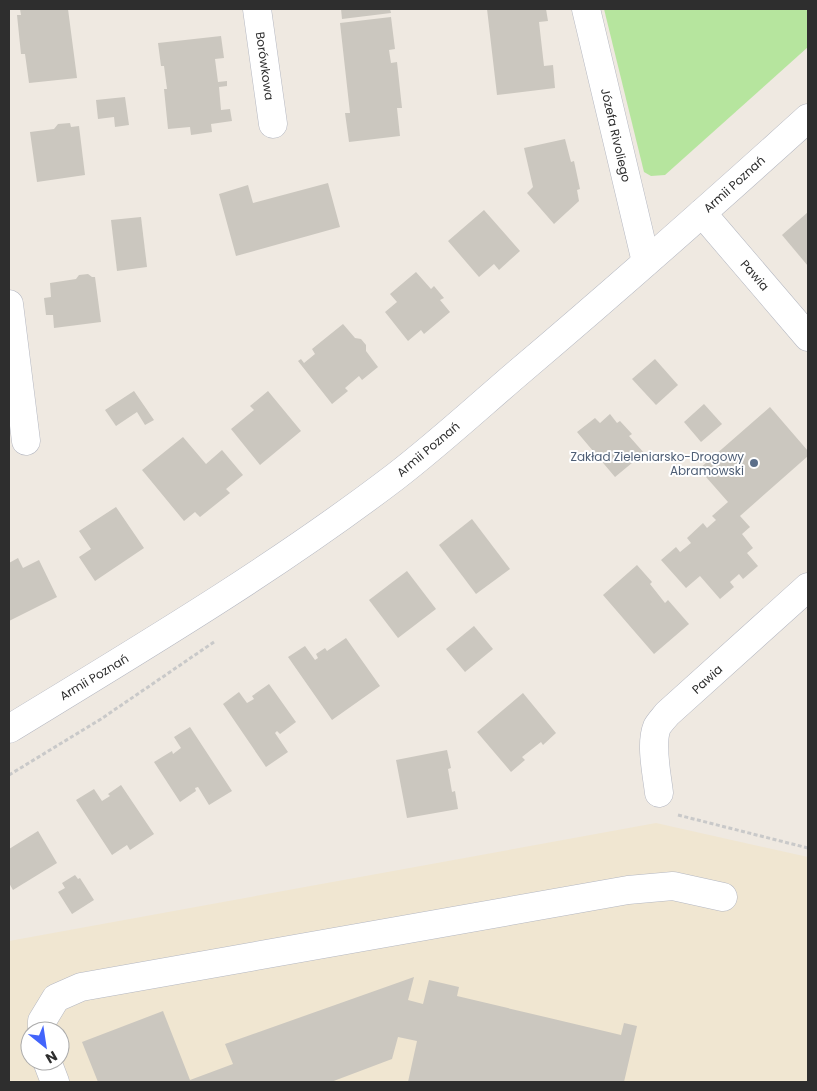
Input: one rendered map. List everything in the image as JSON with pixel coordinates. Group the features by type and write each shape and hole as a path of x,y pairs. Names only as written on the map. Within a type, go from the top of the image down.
{"street":[{"name":"Borówkowa","path":"257,9 273,124"},
{"name":"Józefa Rivoliego","path":"586,9 646,262"},
{"name":"Armii Poznań","path":"9,729 240,585 396,476 450,432 646,262 808,118"},
{"name":"Pawia","path":"702,213 808,338"},
{"path":"9,304 26,441"},
{"name":"Pawia","path":"659,793 654,737 658,726 667,714 808,587"},
{"path":"42,1021 56,998 81,987 628,890 673,886 724,897"}],"path":[{"path":"659,793 662,811 808,848"}],"shaded area":[{"path":"656,823 808,857 808,1082 9,1082 9,941"}],"green space":[{"path":"604,9 808,9 808,47 665,175 651,176 644,172"}],"building":[{"path":"20,9 68,9 77,78 29,83 25,54 21,54 17,15 21,15"},
{"path":"341,9 390,9 391,13 342,19"},
{"path":"487,9 546,9 548,21 539,22 544,66 553,65 555,88 497,95"},
{"path":"391,17 395,49 389,50 391,63 397,62 402,108 397,108 400,136 349,142 345,113 350,113 340,23"},
{"path":"221,36 224,58 215,59 218,82 227,81 227,86 219,87 221,110 230,109 232,121 211,124 212,132 191,135 190,127 168,129 164,89 167,89 158,43"},
{"path":"125,97 129,125 115,127 114,117 98,119 96,100"},
{"path":"70,123 71,127 79,126 85,175 37,182 30,132 54,129 58,124"},
{"path":"565,139 571,162 574,161 580,189 577,190 579,201 554,224 527,193 533,187 524,148"},
{"path":"328,183 340,227 236,256 219,194 248,185 253,203"},
{"path":"484,210 520,251 499,270 494,264 479,277 448,241"},
{"path":"808,212 808,266 782,235"},
{"path":"141,217 147,267 117,271 111,220"},
{"path":"416,272 431,289 434,286 444,298 440,300 450,312 424,334 421,330 408,341 385,312 397,302 390,294"},
{"path":"88,274 95,277 101,322 54,328 53,315 46,315 44,298 51,297 50,283 76,279 79,275"},
{"path":"343,324 355,338 361,339 366,345 366,351 378,367 362,380 359,376 345,388 348,391 332,404 298,361 301,359 304,363 315,354 312,349"},
{"path":"655,359 678,385 656,405 632,379"},
{"path":"134,391 154,420 145,425 137,412 116,426 105,410"},
{"path":"268,391 301,431 260,465 231,429 254,410 250,406"},
{"path":"704,404 722,424 701,442 684,422"},
{"path":"770,407 808,451 808,456 740,516 750,527 742,534 753,548 747,553 758,566 743,579 739,574 730,582 734,587 720,599 700,576 686,588 661,560 676,547 680,552 691,543 687,538 703,523 707,528 716,520 712,516 728,502 699,469"},
{"path":"610,414 617,423 620,421 632,434 629,436 644,453 615,477 577,432 595,418 600,423"},
{"path":"183,437 206,464 222,450 243,475 226,489 230,493 200,517 195,512 184,521 142,470"},
{"path":"116,507 144,548 95,581 79,557 91,549 79,531"},
{"path":"472,519 510,569 476,594 439,545"},
{"path":"18,558 23,568 39,560 57,597 9,621 9,563"},
{"path":"637,565 652,582 650,584 665,603 668,600 689,624 654,654 603,595"},
{"path":"407,571 436,609 398,638 369,600"},
{"path":"474,626 493,649 465,672 446,649"},
{"path":"346,638 380,686 332,720 288,657 305,646 315,660 318,658 316,654 325,648 327,651"},
{"path":"269,684 296,722 280,734 277,731 275,733 288,752 266,767 223,704 239,692 247,703 254,699 252,696"},
{"path":"523,693 556,733 543,745 541,742 522,757 525,760 511,772 477,732"},
{"path":"190,727 232,791 209,805 198,787 195,788 196,791 180,802 154,762 172,751 173,754 181,748 174,737"},
{"path":"447,750 451,768 448,769 452,792 455,791 458,809 407,818 396,760"},
{"path":"121,785 154,834 130,850 127,845 112,855 76,800 94,789 102,801"},
{"path":"38,831 57,863 13,890 9,883 9,849"},
{"path":"75,875 78,879 80,878 94,900 72,914 58,892 65,888 62,883"},
{"path":"414,977 408,1000 423,1004 429,980 459,987 457,996 621,1035 624,1023 637,1026 624,1082 408,1082 417,1041 398,1037 392,1059 331,1082 98,1082 82,1042 163,1011 190,1080 233,1064 225,1044"}],"place":[{"name":"Zakład Zieleniarsko-Drogowy Abramowski","path":"754,463"}]}
